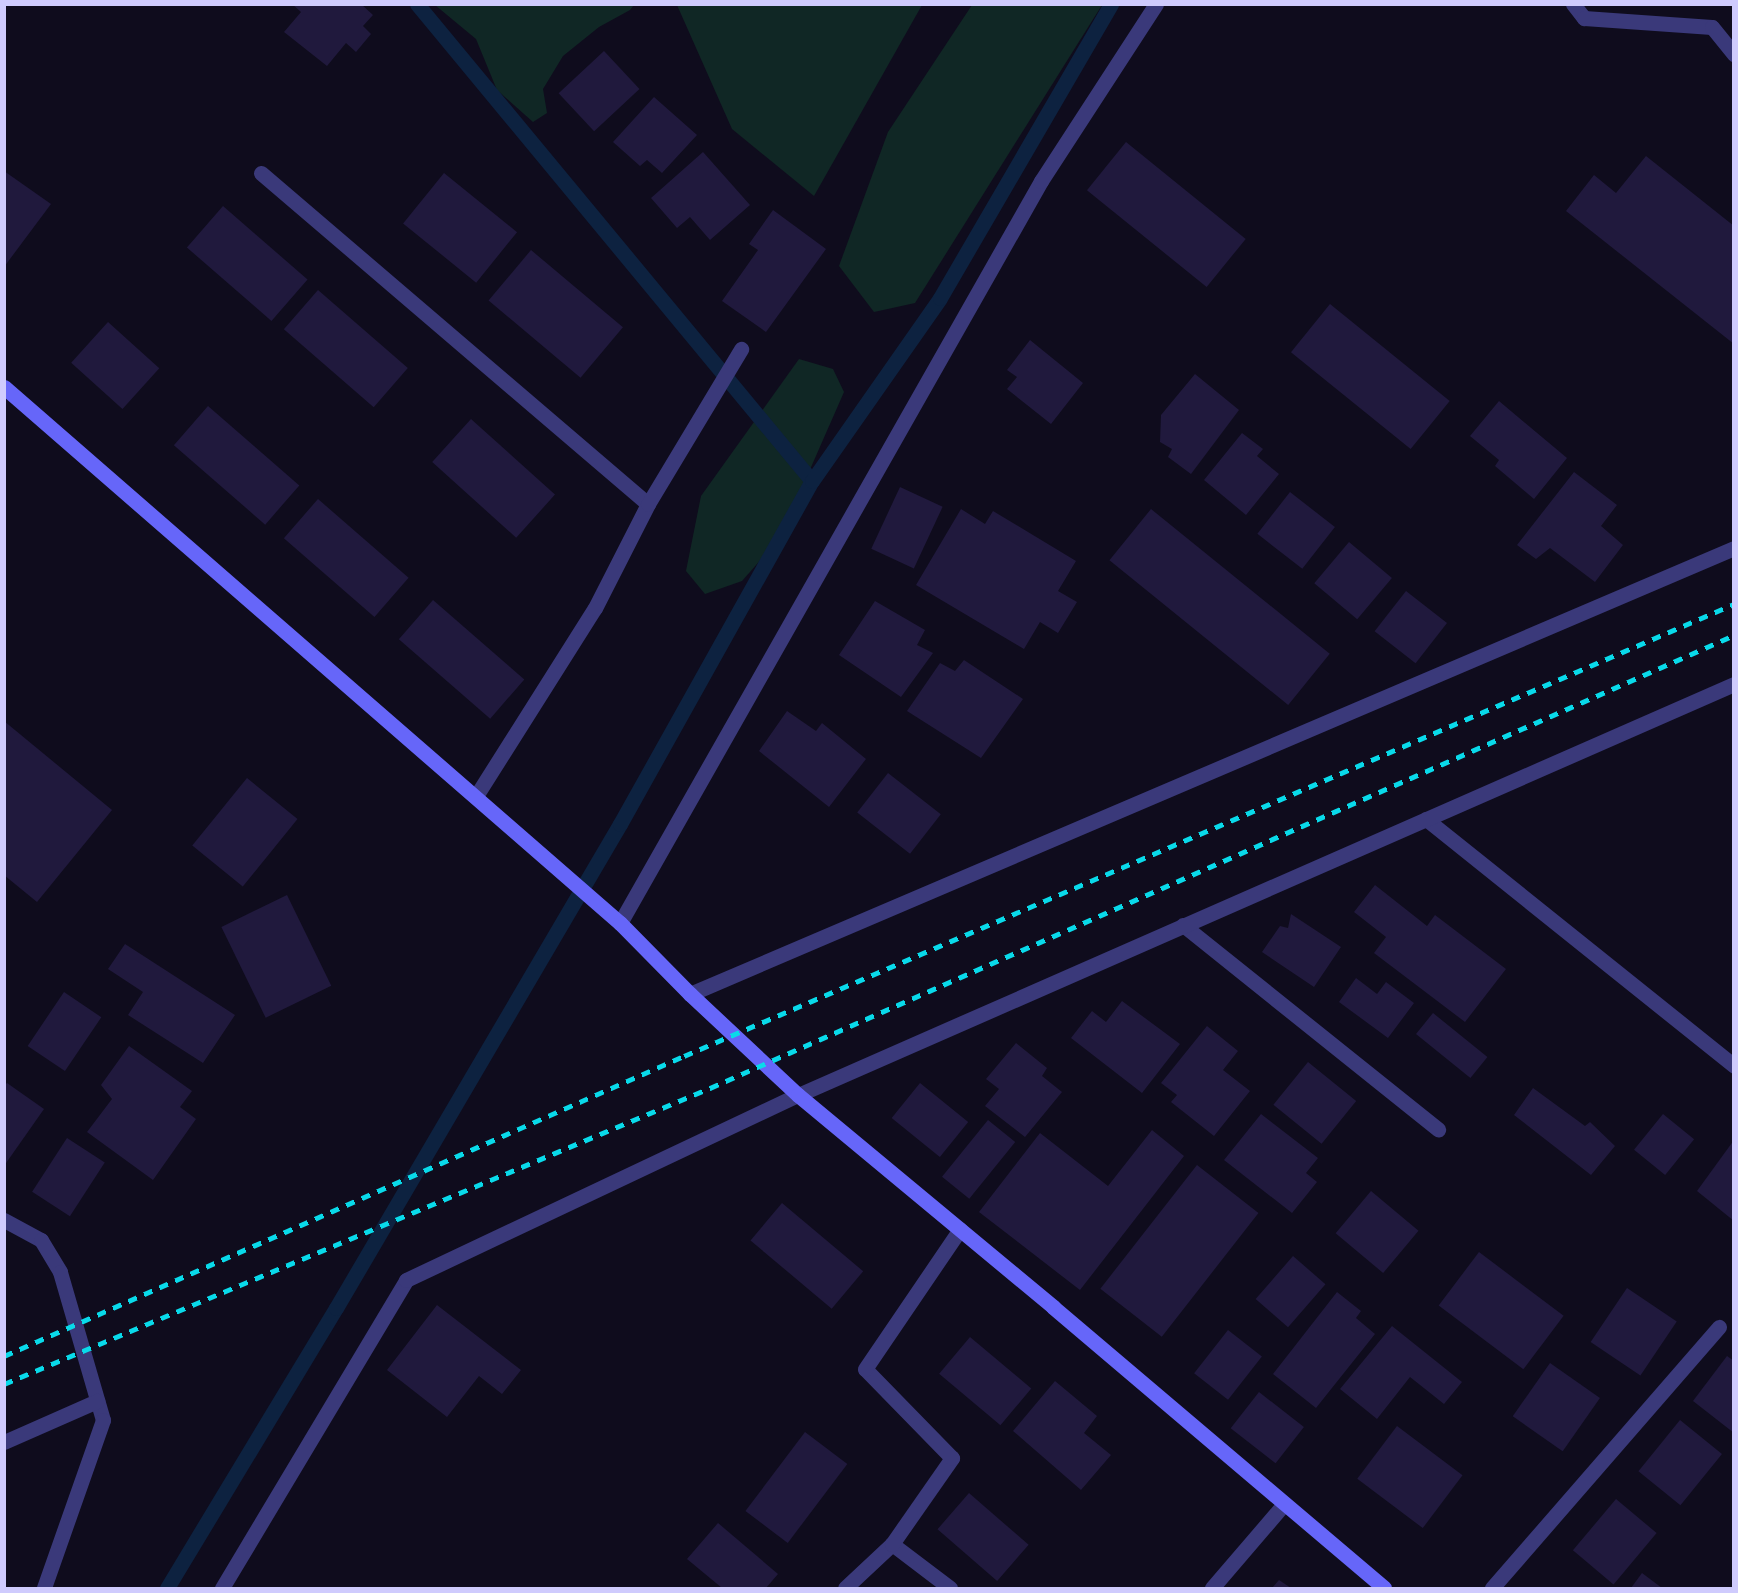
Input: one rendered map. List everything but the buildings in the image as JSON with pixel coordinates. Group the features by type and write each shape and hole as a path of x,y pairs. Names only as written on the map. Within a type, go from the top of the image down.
{"street":[{"path":"620,923 1041,181 1155,4"},
{"path":"1573,4 1584,18 1713,27 1734,54"},
{"path":"261,173 648,504"},
{"path":"476,796 596,609 648,504 741,349"},
{"path":"4,387 620,923 690,994 798,1095 1384,1588"},
{"path":"690,994 1734,549"},
{"path":"222,1588 406,1280 798,1095 1734,684"},
{"path":"1426,819 1734,1066"},
{"path":"1183,926 1438,1129"},
{"path":"4,1220 41,1240 60,1272 103,1420 44,1588"},
{"path":"845,1588 892,1544 952,1458 865,1369 960,1230"},
{"path":"1492,1588 1719,1327"},
{"path":"4,1442 97,1401"},
{"path":"1212,1588 1284,1504"},
{"path":"892,1544 950,1588"}],"green space":[{"path":"435,5 634,5 630,10 599,27 563,56 543,89 547,113 533,122 497,90 476,39"},
{"path":"677,5 922,5 814,196 732,129"},
{"path":"972,5 1102,5 915,303 874,312 839,266 888,132"},
{"path":"799,359 833,369 844,392 780,538 742,581 705,594 686,571 701,496"}],"waterway":[{"path":"417,4 812,481"},
{"path":"167,1588 336,1308 620,824 812,481 940,298 1111,4"}],"railway":[{"path":"4,1356 684,1056 1734,604"},
{"path":"4,1384 710,1088 1734,635"}]}
